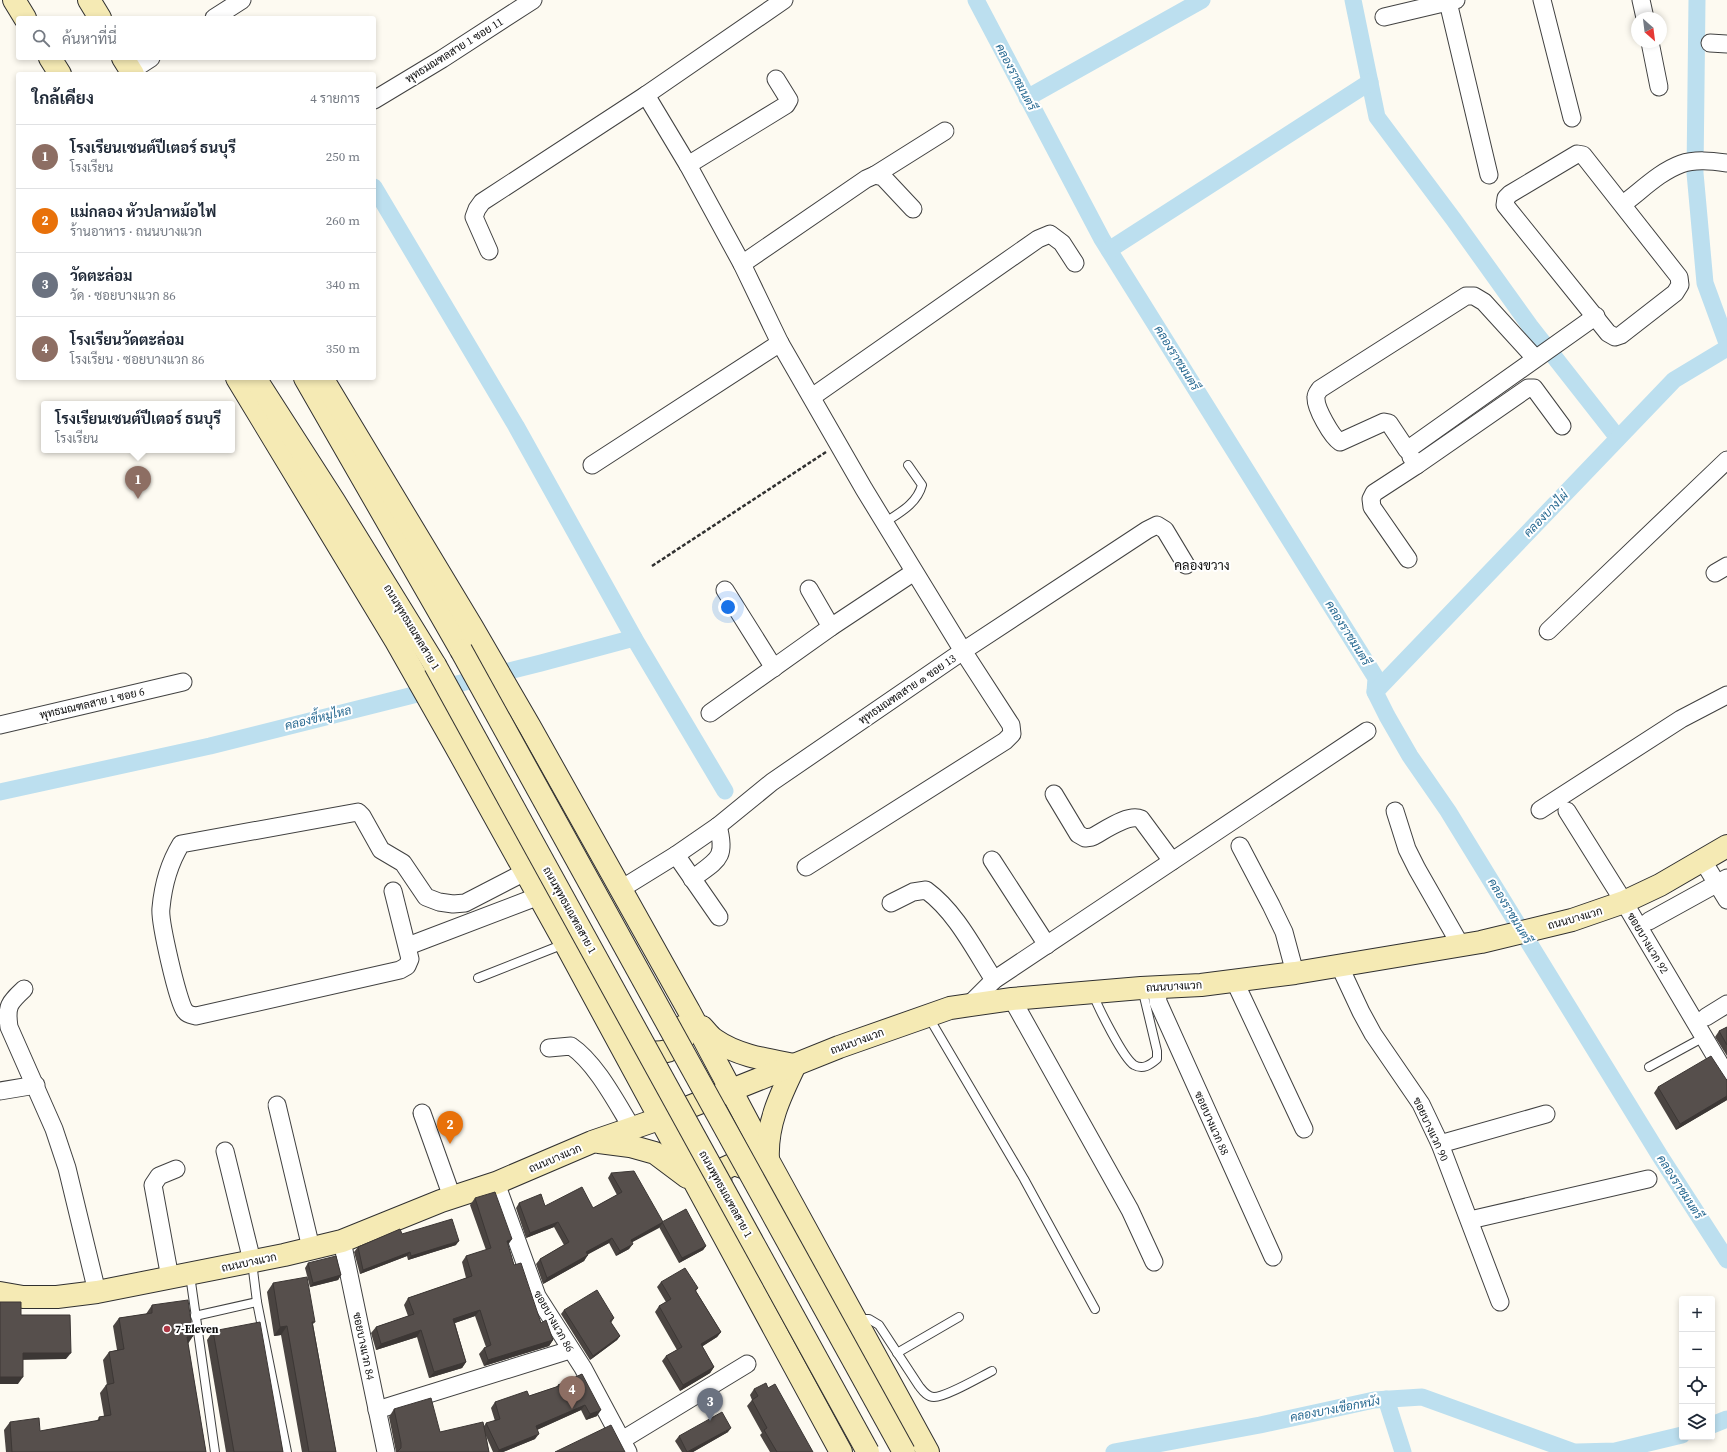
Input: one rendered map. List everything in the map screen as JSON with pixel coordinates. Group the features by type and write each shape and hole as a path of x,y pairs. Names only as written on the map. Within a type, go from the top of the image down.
{"main road":[{"path":"14,0 24,16"},
{"path":"89,0 99,16"},
{"path":"51,60 59,72"},
{"name":"ถนนพุทธมณฑลสาย 1","path":"238,380 396,641 455,745 565,943 659,1119 841,1452"},
{"name":"ถนนพุทธมณฑลสาย 1","path":"256,380 338,507 435,665 868,1452"},
{"path":"306,380 461,650 904,1452"},
{"path":"323,380 530,726 689,1011 768,1160 928,1452"},
{"name":"ถนนบางแวก","path":"0,1293 23,1297 57,1297 97,1292 180,1276 342,1241 452,1197 496,1183 592,1142 659,1119 795,1065 950,1008 1012,999 1149,988 1295,973 1471,944 1572,920 1624,902 1660,885 1727,846"},
{"path":"591,991 637,1049 652,1053 669,1051 682,1039 682,1025 662,963"},
{"path":"689,1011 714,1040 733,1050 758,1058 795,1065 772,1116 767,1143 768,1160"},
{"path":"592,1142 630,1146 655,1153 694,1182"},
{"path":"757,1298 718,1203 721,1170 734,1164 758,1173 810,1236"}],"street":[{"path":"217,16 242,0"},
{"name":"พุทธมณฑลสาย 1 ซอย 11","path":"376,99 442,59 533,0"},
{"path":"489,251 474,217 482,202 646,95 784,0"},
{"path":"1542,0 1572,118"},
{"path":"1641,0 1644,12"},
{"path":"1384,17 1452,1 1489,175"},
{"path":"1710,43 1727,44"},
{"path":"1651,48 1659,87"},
{"path":"129,68 147,60"},
{"path":"688,165 786,105 789,100 776,79"},
{"path":"646,95 688,165 742,264 780,343 838,444 914,572 1011,725 1012,734 1006,741 806,867"},
{"path":"742,264 866,179 875,175 945,131"},
{"path":"1578,154 1583,155 1623,204 1678,276 1680,284 1675,293 1621,336 1615,336 1608,333 1596,316 1505,206 1506,198 1510,194 1578,154"},
{"path":"1623,204 1664,173 1682,164 1707,161 1727,163"},
{"path":"875,175 883,177 913,209"},
{"path":"812,397 1038,239 1050,234 1062,243 1075,262"},
{"path":"1417,466 1389,423 1384,422 1340,442 1334,438 1316,403 1316,395 1320,389 1466,296 1474,296 1484,302 1537,357"},
{"path":"1406,450 1596,316"},
{"path":"592,465 780,343"},
{"path":"1408,559 1372,507 1371,499 1374,493 1417,466 1528,388 1534,388 1562,426"},
{"path":"1548,631 1727,460"},
{"name":"พุทธมณฑลสาย ๑ ซอย 13","path":"620,889 676,856 718,826 772,782 963,651 1140,534 1157,525 1165,530 1186,565"},
{"path":"710,713 831,627 914,572"},
{"path":"809,589 831,627"},
{"path":"725,590 774,668"},
{"name":"พุทธมณฑลสาย 1 ซอย 6","path":"0,725 183,682"},
{"path":"1540,810 1681,719 1727,695"},
{"path":"970,1004 994,980 1367,732"},
{"path":"1054,794 1078,834 1085,838 1092,837 1129,817 1136,816 1141,819 1172,861"},
{"path":"1395,811 1407,849 1417,869 1471,944"},
{"name":"ซอยบางแวก 92","path":"1567,811 1624,902 1727,1076"},
{"path":"393,891 408,946 410,959 407,966 400,970 196,1016 190,1015 184,1010 172,974 160,909 174,855 181,844 358,812 362,816 381,850 403,863 426,897 439,902 453,904 465,903 525,872"},
{"path":"692,879 715,862 722,853 722,841 718,826"},
{"path":"1240,846 1284,932 1295,973"},
{"path":"676,856 719,917"},
{"path":"992,860 1047,945"},
{"path":"1703,861 1722,881 1727,900"},
{"path":"1649,921 1722,881"},
{"path":"890,903 914,892 926,890 948,909 994,980"},
{"path":"408,946 538,896"},
{"name":"ซอยบางแวก 90","path":"1340,966 1364,1018 1421,1104 1440,1144 1500,1302"},
{"path":"1234,980 1304,1129"},
{"name":"ซอยบางแวก 88","path":"1149,988 1158,1002 1273,1257"},
{"path":"24,989 13,1000 7,1011 9,1027 36,1085 54,1129 67,1168 97,1292"},
{"path":"1012,999 1130,1210 1154,1262"},
{"path":"1706,1017 1727,1004"},
{"path":"549,1048 571,1046 579,1051 605,1085 632,1128"},
{"path":"0,1091 36,1085"},
{"path":"277,1105 311,1248"},
{"path":"422,1113 452,1197"},
{"path":"1440,1144 1546,1114"},
{"path":"225,1151 252,1261"},
{"path":"176,1168 159,1176 153,1185 180,1276"},
{"path":"1470,1220 1648,1179"},
{"name":"ซอยบางแวก 86","path":"496,1183 537,1296 570,1350 583,1368 625,1446"},
{"name":"ซอยบางแวก 84","path":"342,1241 386,1452"},
{"path":"377,1410 570,1350"},
{"path":"625,1446 747,1364"}],"lane":[{"path":"884,523 912,504 920,493 922,485 908,465"},
{"path":"478,978 565,943"},
{"path":"1093,992 1097,1005 1122,1050 1133,1064 1140,1067 1150,1065 1157,1059 1149,988"},
{"path":"928,1015 1024,1179 1095,1309"},
{"path":"1649,1067 1704,1037"},
{"path":"252,1261 257,1302 286,1452"},
{"path":"180,1276 195,1316 215,1452"},
{"path":"195,1316 257,1302"},
{"path":"897,1353 959,1317"},
{"path":"855,1319 869,1319 879,1324 919,1386 926,1394 933,1397 943,1395 992,1371"}],"path":[{"path":"652,566 838,444"}],"building":[{"path":"1727,1027 1727,1045 1719,1031"},
{"path":"1711,1056 1727,1080 1727,1096 1680,1124 1658,1087"},
{"path":"634,1171 663,1222 631,1240 633,1244 620,1251 612,1238 586,1252 588,1255 547,1278 540,1259 569,1242 558,1222 530,1233 519,1203 541,1194 545,1206 582,1187 593,1208 622,1192 611,1173"},
{"path":"495,1192 512,1239 507,1241 514,1265 521,1263 541,1323 546,1320 553,1340 488,1360 484,1348 491,1345 480,1310 453,1319 466,1362 434,1372 421,1330 381,1344 376,1327 414,1314 408,1298 472,1276 466,1256 491,1248 475,1198"},
{"path":"686,1209 706,1246 682,1258 662,1222"},
{"path":"452,1219 459,1241 411,1256 410,1252 363,1270 358,1247 400,1229 402,1234"},
{"path":"336,1256 341,1275 313,1283 308,1263"},
{"path":"685,1268 698,1288 695,1290 721,1332 701,1344 714,1367 683,1385 666,1356 682,1347 659,1306 671,1299 661,1282"},
{"path":"307,1277 315,1322 312,1322 336,1452 309,1452 287,1326 280,1327 273,1283"},
{"path":"597,1290 614,1318 610,1321 620,1336 593,1356 564,1310"},
{"path":"188,1300 193,1336 187,1337 206,1452 12,1452 10,1422 39,1418 40,1431 100,1420 99,1417 111,1415 106,1385 114,1383 109,1352 124,1349 119,1318 152,1313 152,1305"},
{"path":"0,1302 21,1302 21,1315 70,1315 71,1353 23,1353 23,1377 0,1377"},
{"path":"260,1322 283,1452 234,1452 213,1331"},
{"path":"582,1374 601,1410 590,1414 585,1405 536,1426 539,1434 499,1450 486,1423 500,1419 495,1402 527,1391 529,1396 559,1386 558,1385"},
{"path":"766,1383 768,1388 775,1384 813,1452 777,1452 764,1430 767,1428 752,1400 758,1396 754,1389"},
{"path":"431,1398 440,1432 483,1422 489,1452 397,1452 401,1448 401,1443 394,1409"},
{"path":"722,1412 731,1428 687,1452 679,1436"},
{"path":"611,1425 625,1452 555,1452"}],"waterway":[{"name":"คลองราชมนตรี","path":"976,0 1102,239 1376,678 1375,692 1410,756 1448,811 1660,1156 1727,1260"},
{"path":"1027,98 1202,0"},
{"path":"1353,0 1377,117 1454,220 1530,326 1618,438"},
{"path":"1697,0 1695,173 1705,283 1727,343"},
{"path":"1109,250 1370,82"},
{"path":"376,190 516,426 634,638 725,791"},
{"name":"คลองบางไผ่","path":"1375,692 1674,380 1727,348"},
{"name":"คลองขี้หมูไหล","path":"0,792 210,746 541,663 634,638"},
{"name":"คลองบางเชือกหนัง","path":"1114,1452 1260,1425 1374,1400 1422,1397 1574,1452"},
{"path":"1386,1399 1403,1452"},
{"name":"คลองบางเชือกหนัง","path":"1715,1424 1727,1419"},
{"name":"คลองบางเชือกหนัง","path":"1577,1452 1615,1451 1679,1436"}],"place":[{"name":"โรงเรียนเซนต์ปีเตอร์ ธนบุรี","path":"138,499"},
{"name":"แม่กลอง หัวปลาหม้อไฟ","path":"450,1144"},
{"name":"7-Eleven","path":"167,1329"},
{"name":"โรงเรียนวัดตะล่อม","path":"572,1409"},
{"name":"วัดตะล่อม","path":"710,1421"}],"district":[{"name":"คลองขวาง","path":"1202,565"}]}
